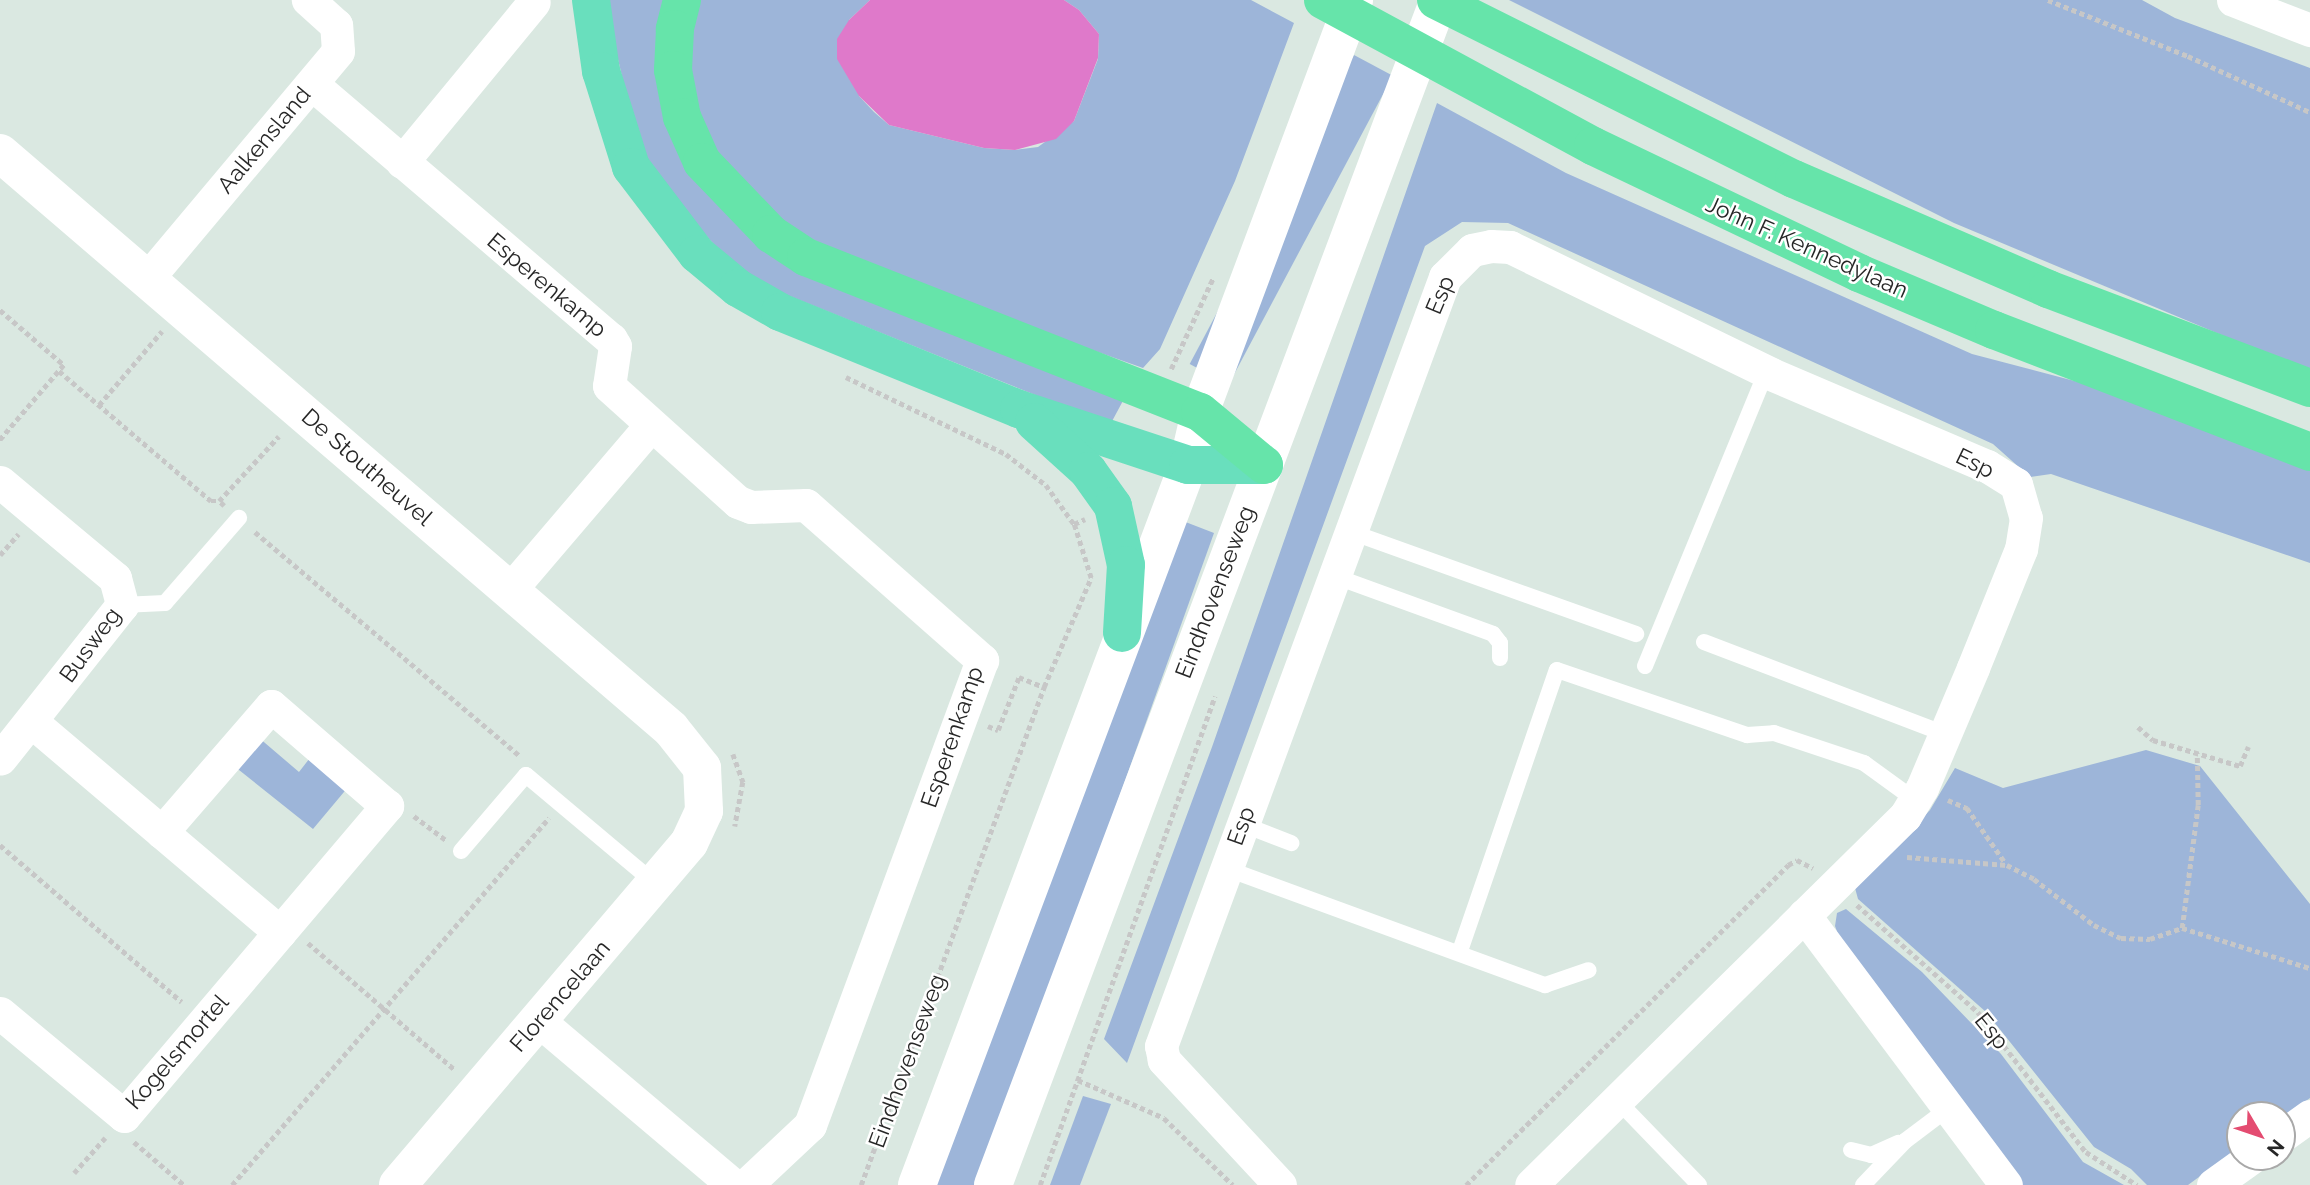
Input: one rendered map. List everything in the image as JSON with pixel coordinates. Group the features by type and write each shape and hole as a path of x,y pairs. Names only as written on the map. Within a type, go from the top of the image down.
{"highway":[{"path":"682,0 673,70 682,117 702,162 771,234 806,257 1200,412 1264,465"},
{"name":"John F. Kennedylaan","path":"1323,0 1593,146 1847,267 1994,330 2310,452"},
{"path":"1437,0 1807,184 2048,289 2310,388"}],"main road":[{"path":"591,0 601,71 631,167 698,254 738,288 780,312 1019,409 1188,465 1264,465"},
{"path":"917,1185 1122,633 1188,465 1200,412 1354,0"},
{"name":"Eindhovenseweg","path":"993,1185 1437,0"},
{"name":"De Stoutheuvel","path":"0,153 689,746 702,768 706,799"},
{"path":"1019,409 1073,454 1113,506 1126,565 1122,633"},
{"name":"Florencelaan","path":"398,1185 689,843 706,799"}],"street":[{"name":"Aalkensland","path":"147,279 338,51 340,36 336,25 307,0"},
{"path":"2233,0 2310,30"},
{"path":"402,162 534,2"},
{"name":"Esperenkamp","path":"312,83 611,339 615,345 609,386 652,425 745,505 806,505 982,660 810,1125 746,1185"},
{"name":"Esp","path":"1280,1185 1164,1060 1161,1046 1445,277 1472,250 1510,247 1766,372 1987,466 2016,484 2026,518 2021,549 1919,794 1874,847 1531,1185"},
{"path":"510,590 652,425"},
{"name":"Busweg","path":"0,482 115,578 122,605 32,722 0,759"},
{"path":"162,832 271,706 387,806"},
{"path":"32,722 162,832 283,928"},
{"name":"Kogelsmortel","path":"0,1013 119,1121 387,806"},
{"path":"1804,915 2006,1185"},
{"path":"539,1021 733,1185"},
{"path":"2213,1185 2232,1171"}],"lane":[{"path":"1645,666 1766,372"},
{"path":"122,605 165,603 239,518"},
{"path":"1351,532 1636,635"},
{"path":"1334,576 1493,634 1500,643 1500,658"},
{"path":"1704,642 1945,734"},
{"path":"1460,951 1557,670 1747,734 1774,733 1864,763 1919,794"},
{"path":"461,851 526,775 656,884"},
{"path":"1242,824 1291,843"},
{"path":"1225,868 1460,951 1545,985 1589,970"},
{"path":"1617,1100 1699,1185"},
{"path":"1863,1185 1905,1141 1949,1108"},
{"path":"1852,1150 1871,1155 1905,1141"}],"path":[{"path":"2048,0 2188,56 2310,112"},
{"path":"1162,397 1216,271"},
{"path":"99,405 181,308"},
{"path":"0,310 64,365 0,440"},
{"path":"59,370 211,501 219,502 239,518 523,759 526,775"},
{"path":"219,502 301,412"},
{"name":"Eindhovenseweg","path":"861,1185 1044,687 1091,578 1074,524 1113,506"},
{"path":"1000,725 1019,677 1044,687"},
{"path":"2138,727 2153,740 2240,766 2248,747"},
{"path":"2182,928 2198,805 2197,753"},
{"path":"1919,794 1967,808 2007,865"},
{"path":"233,1185 561,804"},
{"path":"387,806 411,814 461,851"},
{"path":"0,845 204,1021"},
{"path":"1874,847 1902,857 1962,858 2007,865 2034,879 2094,926 2121,938 2150,939 2182,928 2310,968"},
{"name":"Esp","path":"1466,1185 1788,865 1804,861 1978,1012 2086,1153 2137,1185"},
{"path":"283,928 385,1009 480,1090"},
{"path":"1078,1080 1164,1118 1233,1185"},
{"path":"74,1173 119,1121 184,1185"}],"shaded area":[{"path":"604,0 672,0 664,26 731,215 1125,397 1110,425 742,277 642,161"},
{"path":"694,0 870,0 849,20 859,96 874,112 889,125 984,148 1015,150 1038,147 1074,121 1098,59 1099,34 1079,10 1064,0 1251,0 1294,23 1235,181 1160,349 1143,368 894,280 778,222 713,157 686,70"},
{"path":"870,0 1064,0 1079,10 1099,34 1098,58 1074,121 1056,139 1015,150 984,148 889,125 859,96 837,59 837,39 849,20"},
{"path":"1509,0 2142,0 2175,18 2310,68 2310,372 1954,223"},
{"path":"1354,55 1393,76 1229,385 1190,364"},
{"path":"1437,103 1566,173 1972,354 2086,384 2310,467 2310,563 2051,474 2030,477 1993,444 1508,223 1462,222 1425,246 1127,1063 1104,1039 1212,747"},
{"path":"1170,516 1214,533 1117,803 978,1185 929,1185"},
{"path":"258,737 299,772 313,754 349,786 313,829 234,766"},
{"path":"2146,750 2200,766 2310,904 2310,1098 2296,1108 2296,1101 2226,1101 2226,1157 2188,1185 2147,1185 2131,1169 2094,1147 1986,1012 1858,899 1855,888 1930,810 1955,768 2003,788"},
{"path":"1846,909 1922,972 2001,1054 2083,1162 2124,1185 2018,1185 1843,948 1835,926 1837,913"},
{"path":"1083,1096 1111,1104 1080,1185 1050,1185"}]}
